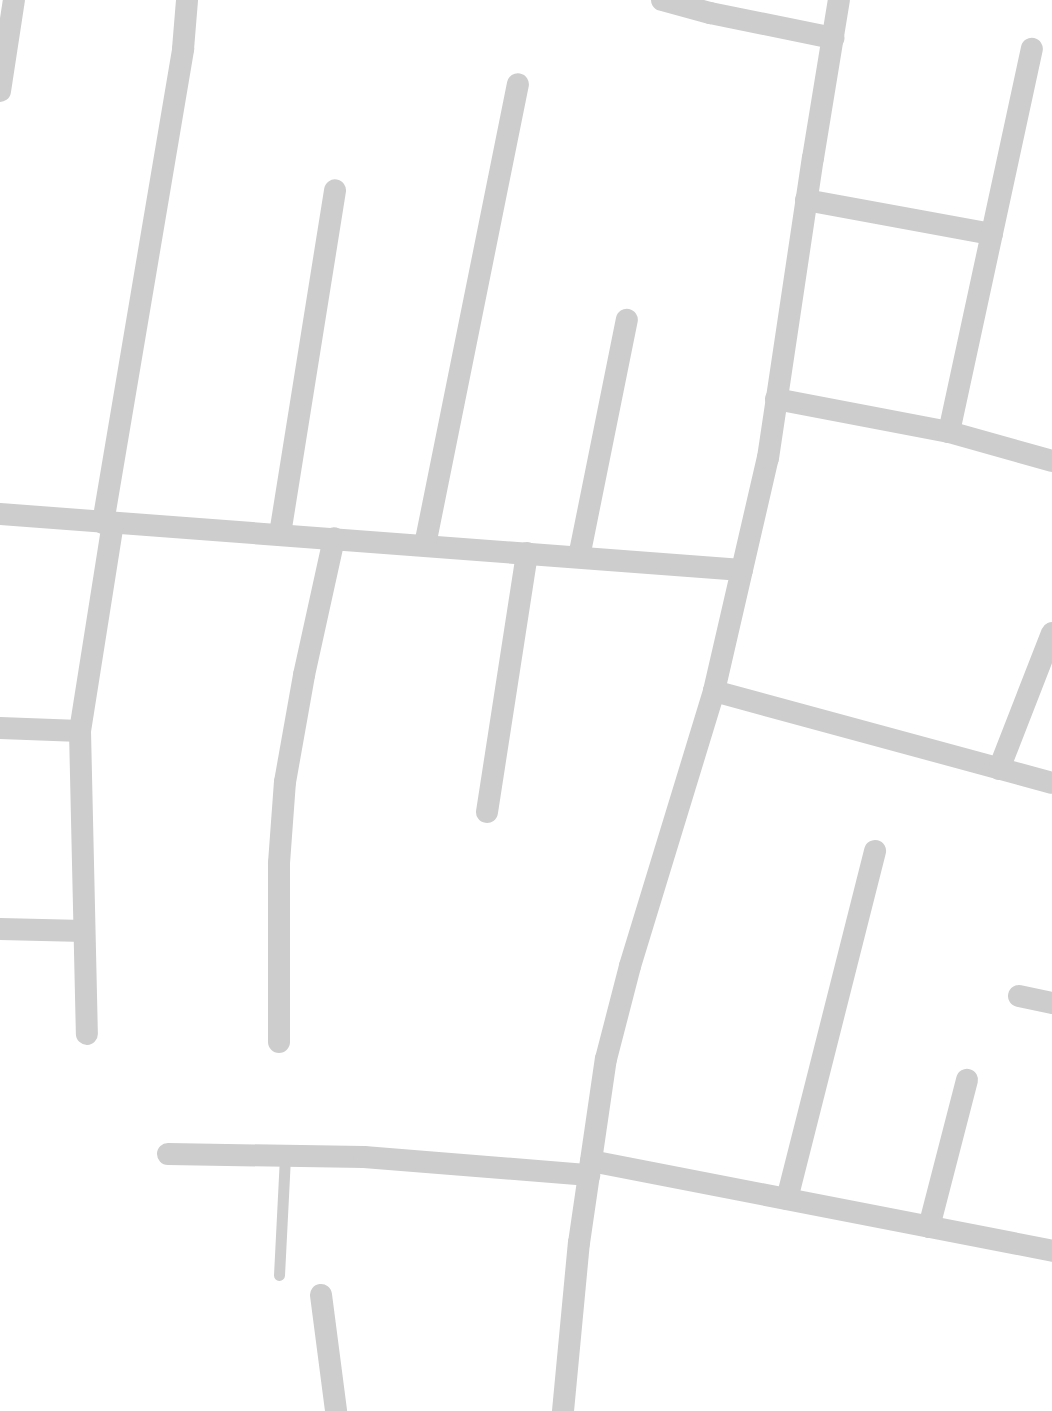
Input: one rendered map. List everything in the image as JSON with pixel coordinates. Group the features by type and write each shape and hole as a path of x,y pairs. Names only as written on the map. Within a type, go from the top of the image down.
{"street":[{"path":"0,91 14,0"},
{"path":"87,1034 80,731 108,523 183,49 187,0"},
{"path":"662,0 710,13 832,38"},
{"path":"563,1411 579,1243 606,1059 630,966 714,691 768,458 806,200 839,0"},
{"path":"950,432 1032,49"},
{"path":"425,545 518,84"},
{"path":"280,534 335,190"},
{"path":"806,200 992,234"},
{"path":"579,557 626,320"},
{"path":"776,400 950,432 1052,461"},
{"path":"0,514 742,570"},
{"path":"279,1042 279,863 285,782 304,675 334,538"},
{"path":"487,812 527,553"},
{"path":"999,769 1052,633"},
{"path":"714,691 1052,783"},
{"path":"0,728 80,731"},
{"path":"787,1199 874,851"},
{"path":"0,930 84,931"},
{"path":"1019,996 1052,1003"},
{"path":"930,1227 967,1080"},
{"path":"168,1154 364,1157 590,1168 787,1199 1052,1251"},
{"path":"321,1295 336,1411"}],"lane":[{"path":"280,1275 285,1156"}]}
